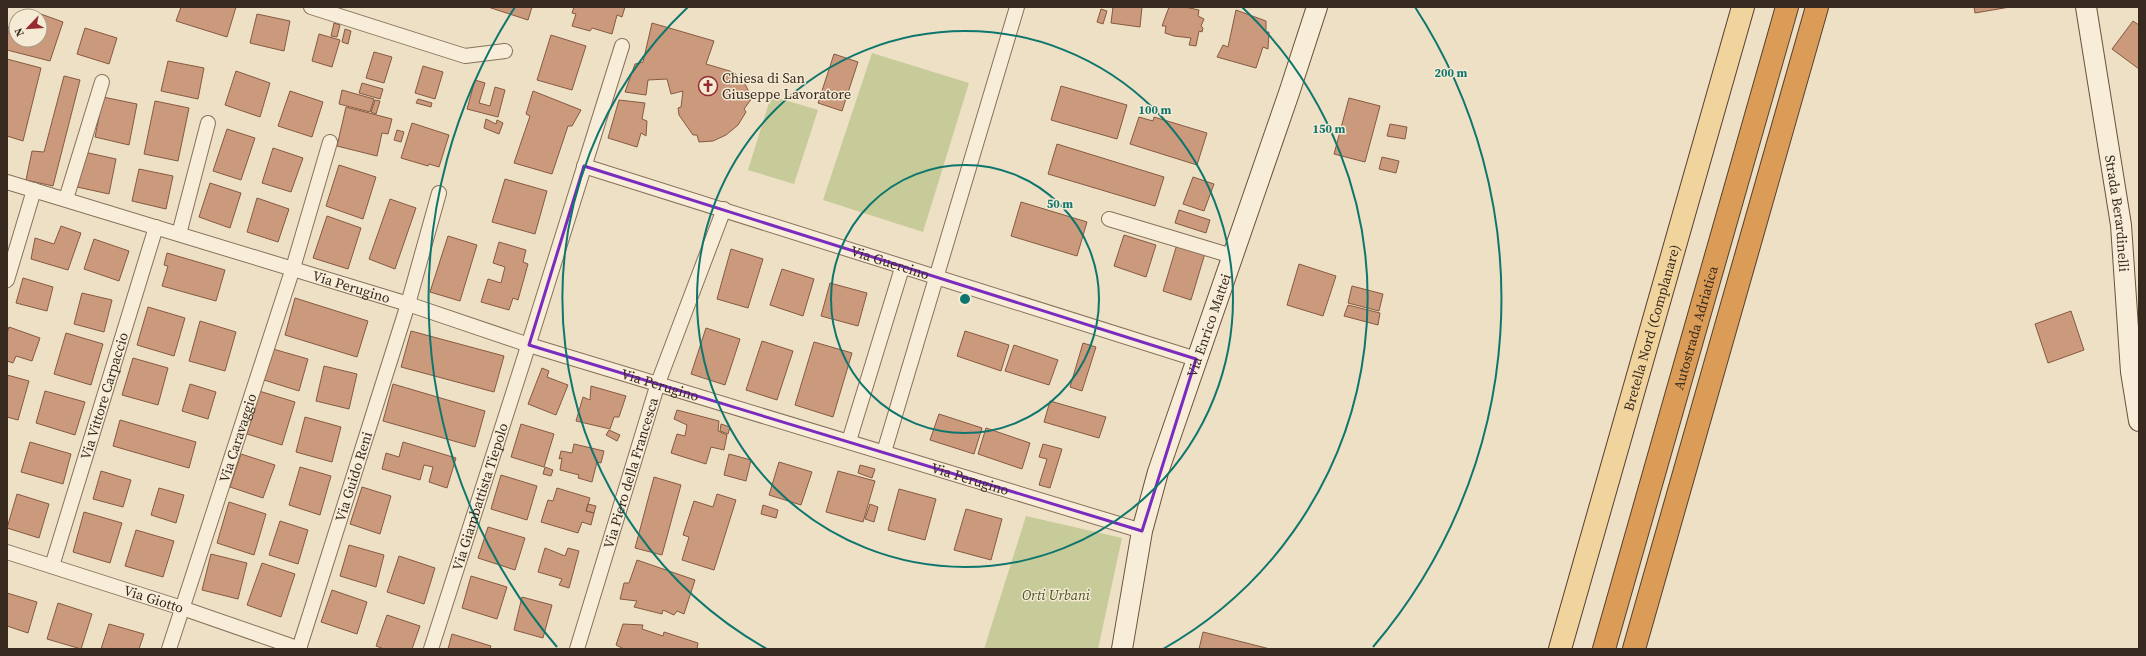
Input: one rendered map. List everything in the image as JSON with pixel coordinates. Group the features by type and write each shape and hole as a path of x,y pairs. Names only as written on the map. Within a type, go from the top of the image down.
{"highway":[{"name":"Autostrada Adriatica","path":"1604,649 1787,7"},
{"path":"1634,649 1817,7"}],"main road":[{"name":"Bretella Nord (Complanare)","path":"1560,649 1743,7"}],"street":[{"path":"311,7 465,56 505,51"},
{"path":"884,452 937,279 1017,7"},
{"name":"Via Enrico Mattei","path":"1122,649 1142,531 1158,472 1317,7"},
{"name":"Strada Berardinelli","path":"2086,7 2121,225 2131,372 2139,421"},
{"name":"Via Giambattista Tiepolo","path":"431,649 529,345 622,46"},
{"path":"66,199 102,82"},
{"path":"179,234 208,123"},
{"name":"Via Caravaggio","path":"169,649 293,268 330,142"},
{"name":"Via Guercino","path":"584,166 724,209 902,268 1196,359"},
{"name":"Via Perugino","path":"7,182 293,268 408,304 529,345 1142,531"},
{"path":"7,280 34,190"},
{"name":"Via Guido Reni","path":"300,649 408,304 439,193"},
{"name":"Via Piero della Francesca","path":"577,649 658,383 724,209"},
{"path":"1109,219 1232,256"},
{"name":"Via Vittore Carpaccio","path":"52,566 156,227"},
{"path":"849,441 902,268"},
{"name":"Via Giotto","path":"7,552 182,608 300,649"}],"highlighted area":[{"path":"584,166 1196,359 1142,531 529,345"}],"green space":[{"path":"872,53 969,83 923,232 823,200"},
{"path":"771,96 818,110 794,184 748,170"},
{"name":"Orti Urbani","path":"1026,516 1122,538 1098,649 984,649"}],"building":[{"path":"181,7 236,7 227,37 176,21"},
{"path":"488,7 532,7 528,20"},
{"path":"574,7 625,7 622,17 617,15 612,34 592,28 590,31 572,26 576,14 572,13"},
{"path":"1113,7 1142,7 1140,27 1111,23"},
{"path":"1169,7 1185,7 1199,10 1198,16 1204,19 1201,26 1203,28 1202,32 1199,31 1196,46 1189,45 1191,38 1174,36 1165,33 1166,26 1162,26"},
{"path":"1974,7 2010,7 1975,13"},
{"path":"1101,9 1107,11 1103,24 1097,22"},
{"path":"1236,10 1266,21 1266,32 1269,32 1268,49 1263,47 1256,68 1217,57 1223,45 1228,47"},
{"path":"257,14 290,21 284,51 250,43"},
{"path":"48,17 63,22 50,61 7,50 8,27 8,48 48,48"},
{"path":"2133,21 2139,25 2139,69 2112,49"},
{"path":"334,23 340,25 337,37 331,36"},
{"name":"Chiesa di San Giuseppe Lavoratore","path":"652,23 714,41 706,64 733,72 743,80 752,98 744,109 746,112 738,125 726,135 713,141 699,142 697,135 693,135 679,115 678,108 681,107 683,91 671,94 667,79 648,80 646,95 625,92 635,64 643,62"},
{"path":"85,28 117,38 109,64 77,54"},
{"path":"345,29 351,31 348,44 342,42"},
{"path":"319,34 340,40 332,67 312,61"},
{"path":"551,35 586,46 572,90 537,80"},
{"path":"374,52 392,57 384,83 366,78"},
{"path":"834,54 858,62 842,111 818,103"},
{"path":"7,59 41,68 23,141 7,136"},
{"path":"168,61 204,68 198,99 161,91"},
{"path":"423,66 443,72 435,99 415,93"},
{"path":"236,71 270,83 260,117 225,105"},
{"path":"64,76 80,80 53,186 26,180 32,151 44,152"},
{"path":"475,80 485,83 479,103 490,106 495,87 505,90 498,117 467,109"},
{"path":"362,83 383,89 380,99 359,93"},
{"path":"1061,86 1127,105 1117,139 1051,120"},
{"path":"342,90 374,99 370,112 339,104"},
{"path":"290,91 323,102 312,137 278,126"},
{"path":"533,91 581,110 572,126 568,126 552,174 514,163 530,116 526,114"},
{"path":"103,97 137,104 129,145 95,137"},
{"path":"1349,98 1380,106 1365,162 1334,154"},
{"path":"418,99 432,103 431,107 416,103"},
{"path":"375,100 380,101 376,114 371,112"},
{"path":"619,100 645,103 642,119 647,121 646,136 641,133 637,147 608,138"},
{"path":"155,101 189,108 178,161 144,154"},
{"path":"346,107 392,119 388,134 382,133 377,156 337,146"},
{"path":"1139,117 1153,121 1154,117 1207,133 1197,165 1130,144"},
{"path":"486,119 496,124 497,120 503,123 499,134 484,128"},
{"path":"412,123 449,135 439,167 429,164 428,166 401,158"},
{"path":"1390,124 1407,127 1405,139 1387,136"},
{"path":"227,129 255,138 241,180 213,171"},
{"path":"397,130 404,132 401,142 394,140"},
{"path":"1057,144 1164,177 1155,206 1048,174"},
{"path":"273,148 303,158 291,192 262,183"},
{"path":"84,152 116,159 109,194 77,187"},
{"path":"1382,157 1399,161 1396,173 1379,169"},
{"path":"339,165 376,177 363,219 326,206"},
{"path":"139,169 173,176 166,209 132,201"},
{"path":"1193,177 1214,184 1204,211 1183,204"},
{"path":"505,179 547,191 535,234 492,222"},
{"path":"210,183 241,193 230,228 199,217"},
{"path":"257,198 289,209 278,242 247,232"},
{"path":"390,199 416,208 395,269 369,259"},
{"path":"1021,202 1087,222 1077,256 1011,236"},
{"path":"1179,210 1210,220 1206,233 1175,223"},
{"path":"327,216 361,228 348,269 313,258"},
{"path":"61,226 81,233 68,270 31,259 35,238 54,244"},
{"path":"1124,235 1156,245 1146,277 1114,266"},
{"path":"448,236 477,245 460,301 430,292"},
{"path":"94,239 129,251 119,281 84,269"},
{"path":"1178,241 1206,250 1191,300 1163,291"},
{"path":"499,242 526,250 523,262 528,264 518,300 513,298 509,310 481,302 488,279 501,283 505,267 493,263"},
{"path":"731,249 763,259 748,308 717,299"},
{"path":"167,253 225,270 216,301 162,286 168,266 164,265"},
{"path":"1299,264 1336,276 1323,316 1287,305"},
{"path":"782,269 814,279 803,316 770,305"},
{"path":"23,278 53,287 47,311 16,303"},
{"path":"830,283 867,293 858,326 821,316"},
{"path":"1352,286 1383,294 1379,311 1348,303"},
{"path":"82,293 112,300 104,332 74,324"},
{"path":"295,298 368,321 357,357 285,335"},
{"path":"1348,305 1380,313 1378,325 1344,316"},
{"path":"148,307 185,318 174,356 137,345"},
{"path":"2071,311 2084,350 2048,363 2035,324"},
{"path":"200,321 236,332 225,371 189,361"},
{"path":"9,327 40,338 32,361 16,356 13,363 7,361 7,333"},
{"path":"706,328 740,339 725,385 691,374"},
{"path":"411,331 504,356 494,392 401,367"},
{"path":"965,331 1009,345 1001,371 957,356"},
{"path":"66,333 103,344 91,385 54,374"},
{"path":"762,341 793,351 777,400 746,390"},
{"path":"814,342 852,353 833,417 795,405"},
{"path":"1083,343 1096,347 1082,391 1070,387"},
{"path":"1014,345 1058,360 1049,385 1005,371"},
{"path":"273,349 308,359 299,391 264,380"},
{"path":"133,358 168,368 158,405 122,395"},
{"path":"324,366 357,374 349,409 316,401"},
{"path":"542,368 549,371 547,377 568,385 556,415 528,404"},
{"path":"7,375 29,381 18,420 7,417"},
{"path":"190,384 216,392 208,419 182,411"},
{"path":"393,384 485,411 475,447 383,421"},
{"path":"591,386 626,396 619,417 614,417 610,429 576,421 583,397 590,400"},
{"path":"45,391 85,402 75,435 36,423"},
{"path":"259,391 295,402 282,445 247,434"},
{"path":"1050,401 1106,417 1099,438 1044,422"},
{"path":"677,410 719,421 718,431 727,435 724,450 711,447 706,464 671,453 677,434 685,436 687,425 674,419"},
{"path":"939,414 982,428 974,454 930,440"},
{"path":"305,417 341,427 332,462 296,452"},
{"path":"120,420 196,442 189,468 113,446"},
{"path":"521,424 554,434 544,467 511,457"},
{"path":"721,424 730,427 728,434 720,431"},
{"path":"986,428 1030,443 1022,469 978,454"},
{"path":"609,430 620,435 617,441 606,435"},
{"path":"30,442 71,454 63,484 21,472"},
{"path":"403,442 456,458 447,488 429,482 433,467 424,465 420,480 382,469 386,453 399,457"},
{"path":"574,444 604,451 601,463 597,462 592,482 578,478 579,475 560,470 562,458 559,459 561,451 572,453"},
{"path":"1043,444 1062,449 1050,488 1039,485 1047,459 1039,457"},
{"path":"241,454 275,465 263,498 230,487"},
{"path":"729,454 751,460 746,481 724,475"},
{"path":"779,462 812,472 801,505 769,495"},
{"path":"860,465 875,469 872,478 858,473"},
{"path":"300,467 331,476 320,515 289,505"},
{"path":"545,467 553,470 551,476 543,474"},
{"path":"101,471 131,480 123,507 93,499"},
{"path":"838,471 875,481 863,522 826,512"},
{"path":"501,475 537,486 527,520 491,509"},
{"path":"654,477 681,485 662,555 635,548"},
{"path":"362,487 391,496 380,534 350,524"},
{"path":"159,488 184,495 176,523 151,515"},
{"path":"557,488 590,498 586,511 594,513 591,525 582,522 578,533 541,522 548,500 553,501"},
{"path":"899,489 936,499 925,540 888,530"},
{"path":"17,494 49,504 39,538 7,528"},
{"path":"717,494 736,500 714,570 682,560 689,537 683,535 694,501 713,507"},
{"path":"229,502 266,514 254,555 217,543"},
{"path":"588,504 596,506 594,513 586,511"},
{"path":"870,504 878,507 874,522 865,519"},
{"path":"763,505 778,510 776,518 761,514"},
{"path":"966,509 1002,519 991,560 954,550"},
{"path":"84,512 122,523 110,563 73,552"},
{"path":"280,521 308,530 298,564 269,555"},
{"path":"488,527 525,538 515,570 478,558"},
{"path":"136,530 174,541 163,577 125,566"},
{"path":"349,545 384,555 376,587 340,576"},
{"path":"545,548 565,556 568,548 579,551 569,588 559,585 562,579 538,572"},
{"path":"211,554 247,563 238,599 202,590"},
{"path":"399,556 435,568 424,604 387,592"},
{"path":"637,560 695,580 684,614 677,611 674,615 663,610 662,614 634,607 637,601 620,599 624,583 629,583"},
{"path":"262,563 295,574 281,617 247,605"},
{"path":"471,576 507,587 497,619 462,608"},
{"path":"332,590 367,602 357,634 321,622"},
{"path":"7,593 37,602 28,633 7,626"},
{"path":"522,597 552,605 543,638 514,630"},
{"path":"58,603 92,614 81,649 47,639"},
{"path":"387,615 420,626 412,649 384,649 376,646"},
{"path":"109,624 144,634 139,649 101,649"},
{"path":"623,624 643,625 642,629 663,636 664,632 698,643 697,649 624,649 616,645"},
{"path":"1203,632 1270,649 1199,649"},
{"path":"452,634 491,646 490,649 448,649"}],"place":[{"name":"Chiesa di San Giuseppe Lavoratore","path":"708,86"}]}
